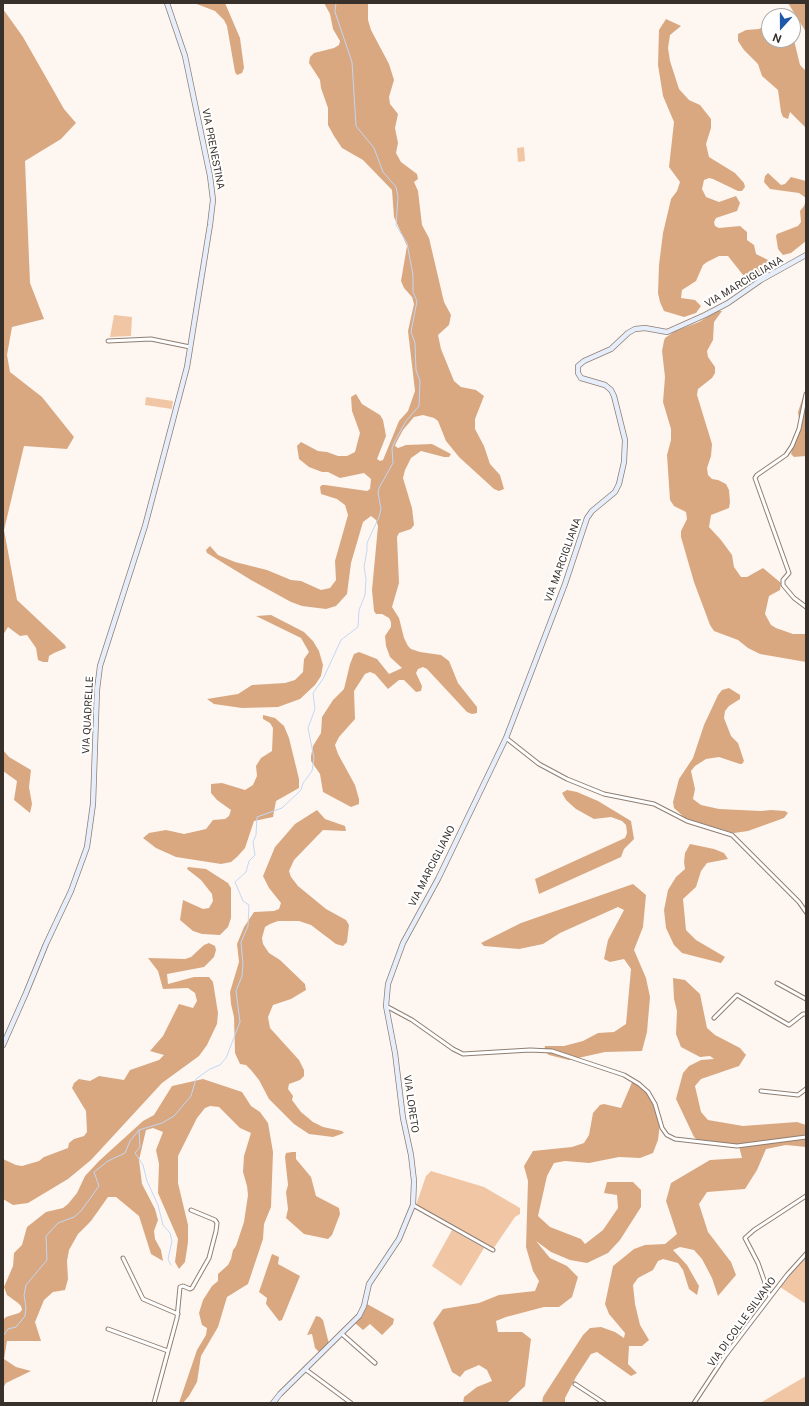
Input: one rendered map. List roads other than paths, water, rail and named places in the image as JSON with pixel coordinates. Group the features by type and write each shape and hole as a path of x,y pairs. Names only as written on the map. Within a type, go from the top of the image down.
{"street":[{"name":"VIA PRENESTINA","path":"167,3 185,56 212,195 211,217 185,373"},
{"name":"VIA MARCIGLIANA","path":"506,738 565,584 585,523 591,512 616,490 623,468 625,439 614,394 605,385 581,378 578,373 578,366 584,361 611,349 628,333 635,329 647,328 668,332 705,315 728,303 764,278 806,255"},
{"path":"108,341 151,339 190,347"},
{"name":"VIA QUADRELLE","path":"3,1045 46,944 69,896 87,847 93,804 97,690 100,663 145,524 185,373"},
{"path":"806,394 799,429 792,446 786,455 760,472 755,478 789,573 783,580 783,585 794,598 806,607"},
{"path":"506,738 539,764 567,779 604,794 651,803 686,821 732,835 806,912"},
{"name":"VIA MARCIGLIANO","path":"386,1006 388,984 401,949 438,878 506,738"},
{"path":"777,983 806,999"},
{"path":"714,1018 737,995 789,1024 793,1024 803,1014 806,1014"},
{"path":"386,1006 412,1020 461,1053 530,1050 552,1051 621,1073 639,1084 648,1092 655,1104 662,1128 667,1135 675,1139 737,1146 806,1136"},
{"name":"VIA LORETO","path":"273,1403 360,1314 369,1284 400,1237 413,1205 414,1189 411,1155 403,1118 395,1053 386,1006"},
{"path":"761,1091 798,1095 806,1089"},
{"path":"770,1297 758,1263 745,1238 754,1230 806,1196"},
{"path":"413,1205 493,1250"},
{"path":"154,1403 178,1314 180,1286 192,1288 210,1254 217,1228 217,1222 214,1219 191,1210"},
{"name":"VIA DI COLLE SILVANO","path":"694,1403 725,1356 790,1271 806,1254"},
{"path":"123,1258 144,1298 178,1314"},
{"path":"108,1329 168,1351"},
{"path":"342,1334 376,1363"},
{"path":"305,1369 351,1403"},
{"path":"575,1384 604,1403"}],"waterway":[{"path":"3,1336 8,1329 16,1327 25,1316 26,1307 24,1295 26,1285 47,1260 46,1236 58,1223 74,1217 81,1211 99,1186 94,1172 108,1161 125,1153 130,1141 139,1130 162,1123 174,1116 191,1096 196,1079 210,1069 220,1065 226,1058 240,1022 236,991 242,976 243,965 241,942 248,926 249,905 243,901 235,882 246,872 249,861 255,855 253,842 256,835 257,817 282,808 301,790 303,783 312,771 314,758 308,728 315,709 313,693 323,679 341,640 358,627 359,610 365,595 366,579 364,567 367,543 381,509 378,493 379,488 393,463 392,448 396,439 406,421 419,406 420,381 416,370 415,343 411,332 417,301 413,292 413,275 407,243 396,225 398,197 396,187 383,172 374,148 356,126 352,62 335,12 336,3"},
{"path":"139,1130 140,1147 135,1153 143,1165 147,1181 158,1205 163,1225 170,1233 172,1241 168,1259 171,1265"}]}
